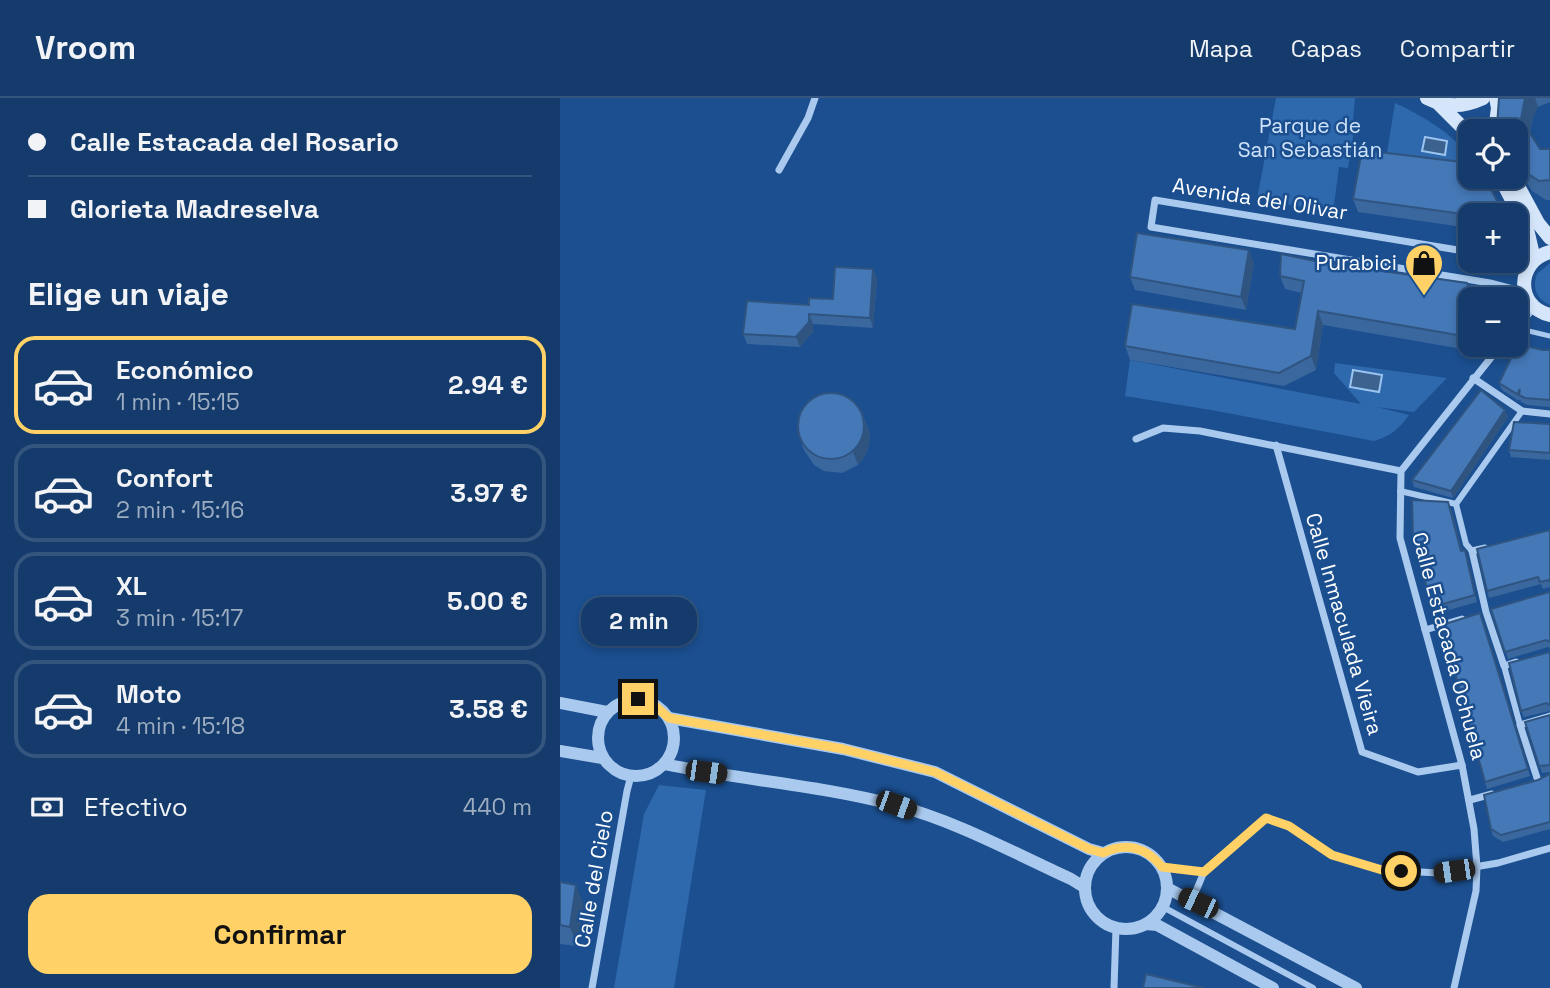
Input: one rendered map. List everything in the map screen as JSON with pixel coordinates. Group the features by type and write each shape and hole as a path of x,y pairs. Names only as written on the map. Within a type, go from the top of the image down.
{"main road":[{"path":"1433,101 1454,106 1483,98"},
{"path":"1496,98 1496,119"},
{"path":"1433,101 1458,124"},
{"path":"1506,189 1527,229 1533,260"},
{"path":"1521,189 1550,239"},
{"path":"1524,287 1525,271 1533,260 1550,252"},
{"path":"1528,298 1534,307 1550,315"}],"street":[{"path":"779,170 808,118 815,98"},
{"name":"Avenida del Olivar","path":"1458,250 1155,200 1152,227 1505,287"},
{"path":"1528,260 1533,260"},
{"path":"1528,314 1534,307"},
{"path":"1136,439 1163,428 1200,432 1401,471 1491,357"},
{"path":"1473,378 1522,411 1550,414"},
{"path":"1522,411 1456,504 1538,780"},
{"name":"Calle Inmaculada Vieira","path":"1276,445 1362,752 1418,772 1462,765"},
{"name":"Calle Estacada Ochuela","path":"1401,471 1400,538 1462,765 1470,800 1478,867 1476,891 1454,988"},
{"path":"1400,491 1456,504"},
{"path":"1472,551 1498,544"},
{"path":"1476,615 1499,608"},
{"path":"1425,630 1466,618"},
{"path":"1504,666 1527,660"},
{"path":"669,718 674,734 673,748 664,764 655,771 631,776 613,769 603,758 597,737 607,712 621,702 638,699 653,704 669,718 843,749 935,772 1089,849 1103,853"},
{"path":"560,703 607,712"},
{"path":"1520,725 1550,716"},
{"path":"560,751 603,758"},
{"path":"664,764 793,784 896,805 954,826 1072,879 1084,887"},
{"name":"Calle del Cielo","path":"592,988 631,776"},
{"path":"1525,784 1550,777"},
{"path":"1470,800 1499,792"},
{"path":"1198,903 1196,891 1204,872 1266,818 1289,826 1332,855 1382,870 1439,873 1478,867 1550,848"},
{"path":"1146,924 1163,906 1167,888 1162,867 1153,856 1142,849 1115,847 1103,853 1089,868 1084,887 1086,901 1093,913 1103,922 1126,930 1146,924 1157,925 1273,988"},
{"path":"1162,867 1204,872"},
{"path":"1167,888 1356,988"},
{"path":"1163,906 1313,988"},
{"path":"1114,988 1116,928"}],"lane":[{"path":"1528,331 1550,336"}],"green space":[{"name":"Parque de San Sebastián","path":"1276,98 1355,98 1354,131 1348,168 1339,167 1333,212 1257,199"},
{"path":"1395,103 1436,125 1458,143 1458,174 1385,165"},
{"path":"1550,263 1550,305 1538,296 1535,283 1537,274"},
{"path":"1130,360 1361,404 1334,373 1335,363 1447,378 1414,412 1377,407 1409,415 1394,431 1374,441 1125,396"},
{"path":"659,785 706,790 674,988 614,988 644,814"}],"shaded area":[{"path":"1425,137 1447,141 1445,155 1422,151"},
{"path":"1353,370 1382,375 1379,392 1350,387"}],"building":[{"path":"1499,98 1525,98 1521,119 1498,119"},
{"path":"1528,130 1540,149 1550,149 1550,180 1539,181 1528,174"},
{"path":"1362,150 1458,162 1458,189 1491,189 1498,203 1458,203 1458,213 1353,199"},
{"path":"1137,233 1249,250 1241,297 1130,277"},
{"path":"1281,254 1325,263 1467,283 1468,287 1458,287 1458,335 1318,311 1311,356 1279,373 1125,346 1132,304 1295,329 1304,281 1280,276"},
{"path":"835,267 873,269 870,318 809,314 809,322 796,337 743,334 747,301 809,305 809,298 833,299"},
{"path":"1528,346 1550,350 1550,400 1525,398 1519,395 1520,389 1517,394 1499,383 1512,357 1528,357"},
{"path":"1481,390 1505,410 1451,491 1412,480"},
{"path":"825,393 837,393 849,398 859,408 864,426 862,439 849,454 837,459 825,459 813,454 803,444 798,432 798,420 803,408 813,398"},
{"path":"1514,422 1550,424 1550,453 1509,450"},
{"path":"1412,500 1448,502 1461,551 1465,550 1475,595 1432,607 1413,535"},
{"path":"1550,530 1550,582 1540,582 1538,577 1487,591 1477,549"},
{"path":"1550,591 1550,642 1546,640 1505,652 1491,609"},
{"path":"1480,613 1528,769 1485,782 1442,625"},
{"path":"1550,652 1550,705 1546,703 1521,711 1509,663"},
{"path":"1550,715 1550,765 1539,766 1525,722"},
{"path":"1550,774 1550,822 1501,835 1491,829 1484,795"},
{"path":"560,882 576,885 570,927 560,925"},
{"path":"1146,974 1204,988 1143,988"}],"place":[{"name":"Purabici","path":"1424,297"}],"route":[{"path":"638,699 659,707 669,718 843,749 935,772 1089,849 1103,853 1115,847 1142,849 1153,856 1162,867 1204,872 1266,818 1289,826 1332,855 1382,870 1401,871"}]}
